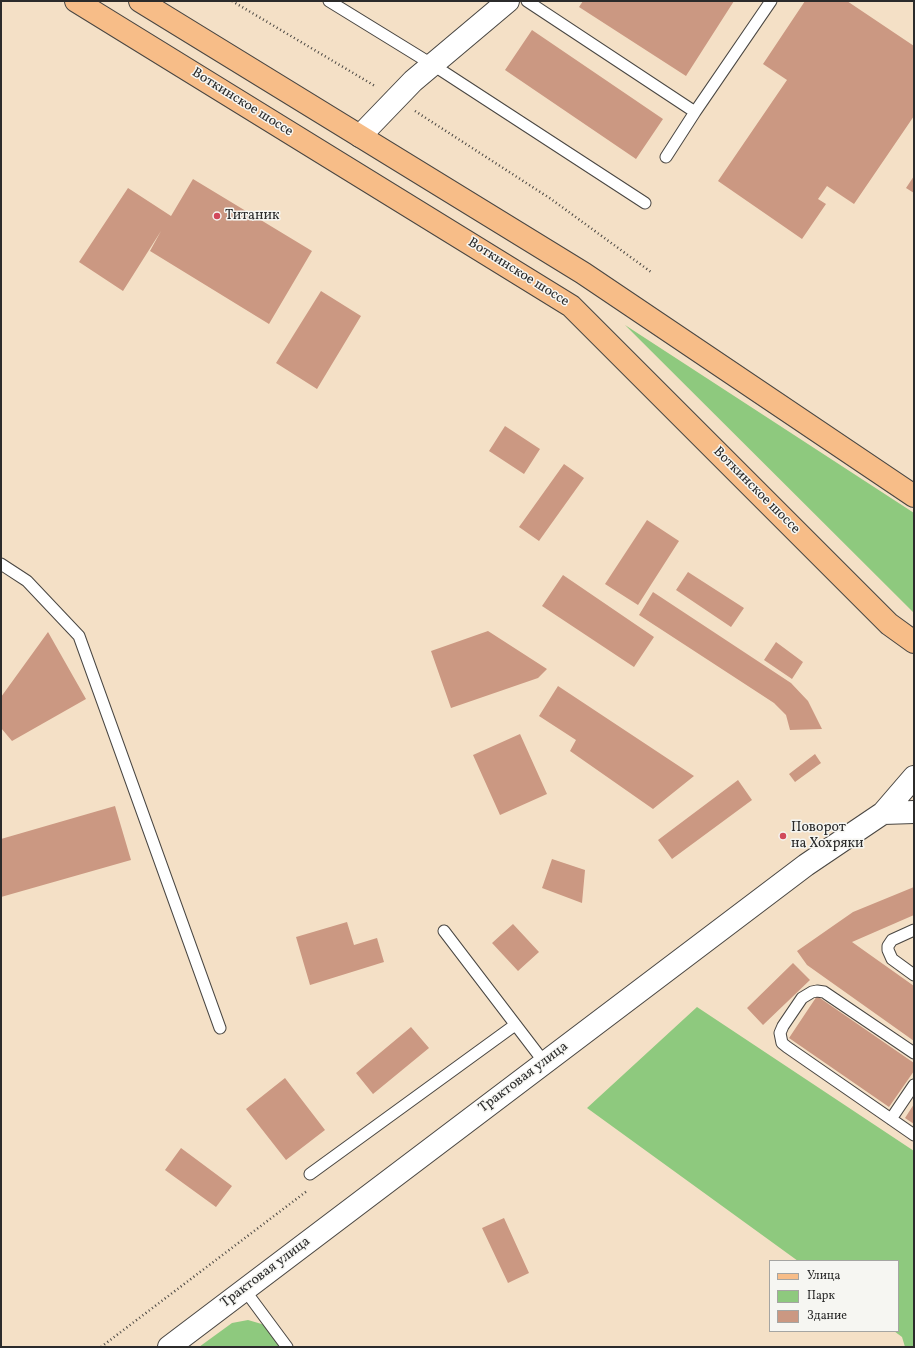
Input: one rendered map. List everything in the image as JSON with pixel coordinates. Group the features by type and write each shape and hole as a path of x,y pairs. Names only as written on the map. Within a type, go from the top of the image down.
{"main road":[{"name":"Воткинское шоссе","path":"76,1 571,306 889,624 914,642"},
{"path":"140,1 583,273 914,496"}],"street":[{"path":"360,136 413,81 508,1"},
{"path":"883,814 914,777"},
{"path":"883,814 914,812"},
{"name":"Трактовая улица","path":"169,1347 806,865 883,814"}],"lane":[{"path":"329,1 433,65 645,203"},
{"path":"527,1 695,112"},
{"path":"666,156 771,1"},
{"path":"1,564 28,581 79,636 220,1028"},
{"path":"914,930 892,940 888,946 889,954 892,959 914,975"},
{"path":"444,931 544,1062"},
{"path":"914,1053 824,992 817,990 802,998 780,1033 782,1042 786,1047 914,1135"},
{"path":"310,1174 515,1025"},
{"path":"891,1119 914,1085"},
{"path":"244,1289 287,1347"}],"path":[{"path":"232,1 396,99 552,199 651,272"},
{"path":"101,1347 315,1185 310,1174"}],"green space":[{"path":"625,325 914,513 913,612"},
{"path":"697,1007 914,1151 914,1347 905,1347 902,1337 895,1332 899,1332 899,1260 797,1260 587,1108"},
{"path":"248,1320 265,1325 283,1347 199,1347 232,1323"}],"building":[{"path":"583,1 734,1 686,76 579,7"},
{"path":"805,1 847,1 914,46 914,116 854,204 827,186 818,199 826,204 802,239 718,181 787,80 763,64"},
{"path":"532,30 663,119 636,159 505,70"},
{"path":"914,176 914,193 906,188"},
{"name":"Титаник","path":"193,179 312,251 269,324 150,251 161,231 123,291 79,262 128,188 171,216"},
{"path":"321,291 361,316 317,389 276,363"},
{"path":"505,426 540,449 524,474 489,451"},
{"path":"564,464 584,478 539,541 519,527"},
{"path":"647,520 679,541 638,605 605,584"},
{"path":"688,572 744,608 731,627 676,590"},
{"path":"563,575 654,637 634,667 542,606"},
{"path":"653,592 791,683 808,701 822,729 790,730 786,715 774,703 639,615"},
{"path":"488,631 547,669 538,678 451,708 431,651"},
{"path":"48,632 86,699 12,741 1,728 1,697"},
{"path":"776,642 803,662 792,679 764,660"},
{"path":"558,686 694,776 653,809 570,751 576,740 539,716"},
{"path":"520,734 547,794 500,815 473,755"},
{"path":"815,754 821,763 795,782 789,774"},
{"path":"738,780 752,800 672,859 658,840"},
{"path":"115,806 131,860 1,897 1,839"},
{"path":"552,859 585,870 582,903 542,888"},
{"path":"914,887 914,915 852,942 914,986 914,1041 807,965 797,951 853,912"},
{"path":"347,922 354,945 377,938 384,962 310,985 296,937"},
{"path":"513,924 539,952 518,971 492,943"},
{"path":"793,963 810,980 763,1025 747,1008"},
{"path":"817,996 914,1063 914,1071 889,1107 789,1038"},
{"path":"411,1027 429,1048 373,1094 356,1073"},
{"path":"285,1078 325,1130 286,1160 246,1109"},
{"path":"914,1104 914,1124 905,1118"},
{"path":"181,1148 232,1186 216,1207 165,1170"},
{"path":"504,1218 529,1273 508,1283 482,1228"}],"place":[{"name":"Титаник","path":"217,216"},
{"name":"Поворот на Хохряки","path":"783,836"}]}
